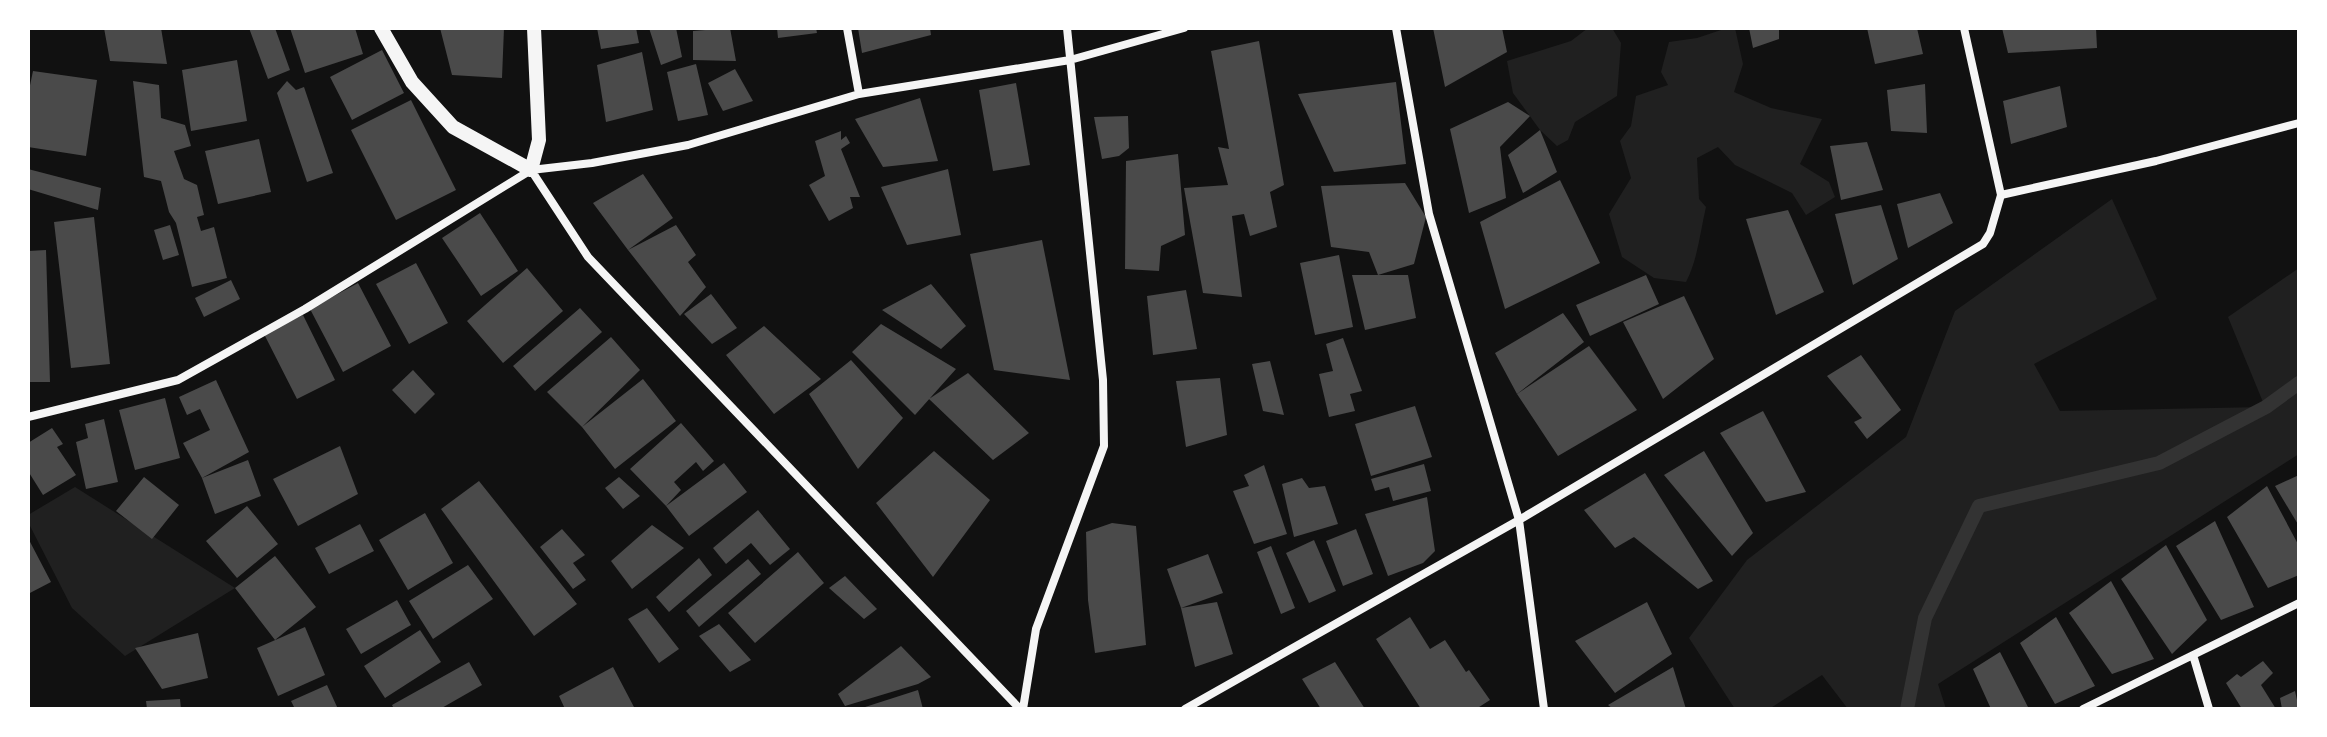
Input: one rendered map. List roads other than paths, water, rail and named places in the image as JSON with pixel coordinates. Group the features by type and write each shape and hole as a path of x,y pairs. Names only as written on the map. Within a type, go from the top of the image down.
{"street":[{"path":"381,28 412,82 453,127 531,170 588,257 1022,709"},
{"path":"531,170 539,140 534,28"},
{"path":"847,28 859,94"},
{"path":"1022,709 1036,629 1104,446 1103,380 1067,28"},
{"path":"28,417 178,380 305,309 531,170 592,163 688,145 859,94 1070,60 1184,28"},
{"path":"1396,28 1429,214 1519,520 1544,709"},
{"path":"1185,709 1519,520 1983,244 1990,233 2001,195 1964,28"},
{"path":"2001,195 2156,161 2299,123"},
{"path":"2083,709 2299,603"},
{"path":"2193,655 2209,709"}],"waterway":[{"path":"1907,709 1925,618 1979,506 2159,463 2266,407 2299,383"}]}
